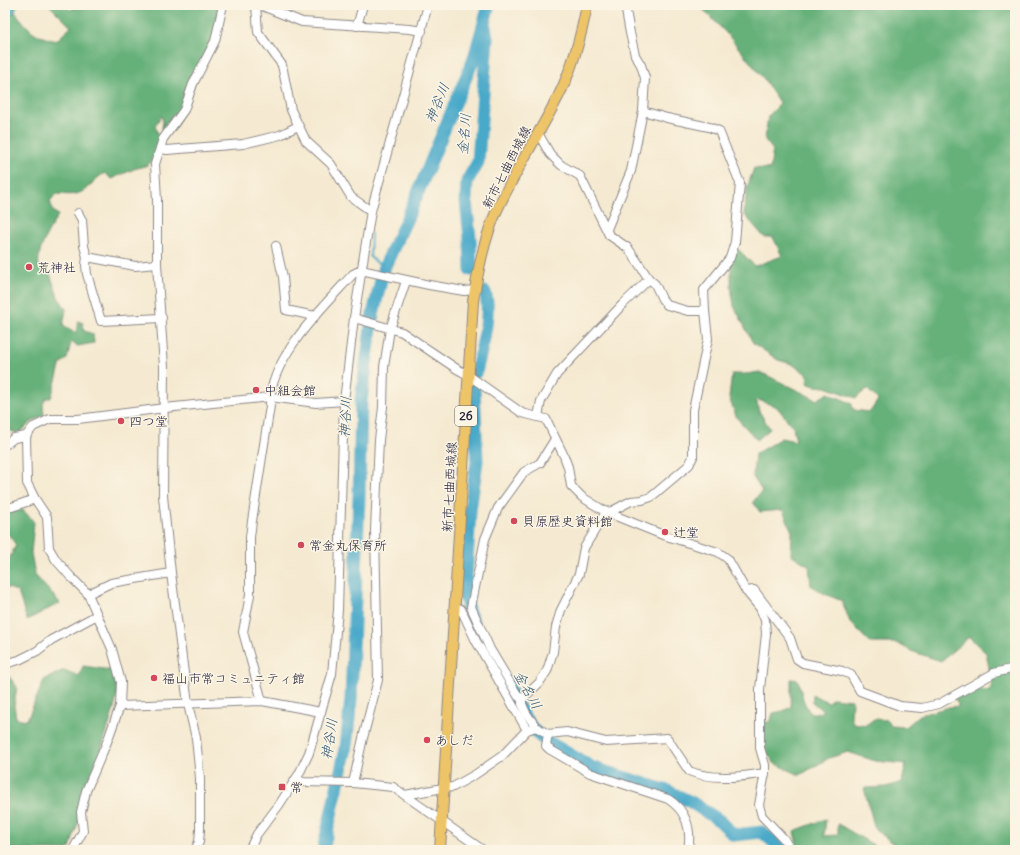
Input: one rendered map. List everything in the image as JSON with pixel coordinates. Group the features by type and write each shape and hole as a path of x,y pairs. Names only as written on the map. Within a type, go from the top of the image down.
{"main road":[{"name":"新市七曲西城線","path":"440,850 473,301 488,236 497,212 559,94 572,63 581,35 587,5"}],"street":[{"path":"195,850 199,842 200,830 200,778 196,738 188,704 171,573 164,496 165,408 162,318 157,264 157,200 155,164 164,139 184,110 193,84 215,41 223,5"},
{"path":"256,5 258,32 282,65 291,110 306,141 331,164 351,197 371,211"},
{"path":"260,5 302,22 422,31"},
{"path":"357,26 363,5"},
{"path":"249,850 257,834 296,779 309,753 332,674 338,610 344,401 354,318 363,270 371,211 428,5"},
{"path":"607,229 631,171 643,111 644,78 641,65 635,55 626,5"},
{"path":"522,699 539,683 547,671 553,652 556,627 561,610 579,574 584,548 606,512 612,511 631,501 651,497 689,465 693,457 693,410 708,339 704,290 730,258 735,242 740,183 719,131 709,127 643,111"},
{"path":"160,149 167,150 243,144 280,135 298,126"},
{"path":"538,133 550,154 561,166 580,176 609,235 628,248 649,279 655,284 662,299 667,305 688,311 705,311"},
{"path":"78,213 82,220 84,246 87,257 87,274 102,321 162,318"},
{"path":"276,246 283,277 286,310 314,316"},
{"path":"87,257 135,266 157,264"},
{"path":"262,701 243,632 250,595 250,537 270,406 270,397 277,373 289,349 314,316 353,274 363,270 396,277 406,281 464,291 475,290"},
{"path":"538,417 541,401 557,374 623,304 649,279"},
{"path":"353,783 378,680 375,530 379,440 383,407 384,367 390,329 406,281"},
{"path":"354,318 402,332 468,375 522,413 546,419 568,467 571,486 582,497 606,512 662,535 718,552 728,559 746,591 760,608 764,620 766,634 760,689 760,748 765,765 765,774 759,806 762,816 784,839 789,848"},
{"path":"73,850 83,831 80,812 86,791 107,742 120,706 121,682 112,649 88,594 65,571 49,548 47,517 35,499 27,483 26,436 33,427 50,419 78,419 270,397 316,403 344,401"},
{"path":"5,445 14,438 26,436"},
{"path":"555,439 540,463 524,472 498,508 485,539 472,607 490,649 518,696 522,699 522,704 536,728 548,734 568,732 582,734 606,742 667,738 689,771 692,773 707,776 746,776 765,774"},
{"path":"5,508 35,499"},
{"path":"88,594 111,583 171,573"},
{"path":"746,591 754,590 790,638 797,659 803,663 842,671 850,675 860,691 900,706 922,708 939,704 994,673 1015,668"},
{"path":"455,607 462,609 476,641 527,730"},
{"path":"5,664 19,660 37,651 51,640 97,615"},
{"path":"120,706 262,701 321,712"},
{"path":"405,795 453,787 476,774 502,756 527,730 536,728"},
{"path":"548,734 546,746 556,754 590,773 668,800 676,805 686,819 690,834 688,850"},
{"path":"296,779 303,782 353,783 393,787 483,850"}],"green space":[{"path":"49,5 64,5 70,10 77,5 220,5 213,40 174,131 162,129 163,121 161,116 155,126 161,142 155,158 148,165 134,169 111,179 105,173 83,191 68,195 56,194 50,201 53,211 58,215 42,247 39,267 50,274 58,297 66,309 63,326 76,333 78,321 83,323 84,331 93,334 94,343 78,346 71,342 67,359 61,363 51,398 46,398 43,404 44,415 30,423 17,434 12,431 5,431 5,174 9,154 10,119 5,120 5,20 15,12 36,34 56,41 71,27"},
{"path":"699,5 1015,5 1015,850 893,850 898,847 875,829 864,788 886,787 902,782 906,764 875,761 848,752 829,758 800,775 774,763 763,746 762,720 770,723 773,713 783,711 791,707 791,679 798,680 804,702 810,713 819,713 823,711 812,702 813,695 828,702 833,698 852,700 851,717 853,723 866,725 874,719 887,720 891,726 906,727 920,715 949,707 959,706 954,697 971,689 990,691 994,675 990,673 986,653 969,637 941,661 911,651 897,643 870,643 850,622 842,601 811,586 809,566 791,554 792,532 783,510 760,512 753,502 762,491 753,477 755,454 781,438 796,441 793,427 777,407 756,399 759,411 770,429 757,440 737,418 729,398 732,374 760,372 817,400 828,393 851,403 854,410 870,412 878,400 867,389 856,398 826,387 815,386 807,383 808,375 792,364 778,360 753,343 734,306 731,287 731,261 738,249 755,266 782,256 773,237 764,237 744,214 747,188 754,168 770,169 773,150 765,140 768,116 780,104 764,79 728,35"},
{"path":"23,510 34,522 31,553 35,575 60,603 27,620 18,592 5,588 5,562 9,559 16,545 9,535 5,533 5,511"},
{"path":"83,666 111,670 118,692 70,848 65,850 5,850 5,671 17,687 14,705 16,718 27,720 44,680 64,670 79,676"},
{"path":"826,819 824,836 838,835 838,824 882,850 798,850 794,831"}],"water":[{"path":"5,5 17,5 15,12 5,20"}],"waterway":[{"path":"251,5 253,11"},
{"name":"神谷川","path":"323,850 346,748 351,699 359,498 361,401 373,314 384,268 409,214 474,58 489,5"},
{"name":"金名川","path":"471,270 470,238 466,200 467,181 478,162 487,38 485,27"},
{"path":"358,206 366,213"},
{"path":"371,234 370,257 384,268"},
{"name":"金名川","path":"476,372 487,321 487,300 485,292"},
{"name":"金名川","path":"473,621 465,595 470,511 477,461 474,387"},
{"name":"金名川","path":"505,680 525,719 542,738 593,768 668,791 691,802 720,821 734,835 762,832 783,850"}],"place":[{"name":"荒神社","path":"29,267"},
{"name":"中組会館","path":"256,390"},
{"name":"四つ堂","path":"121,421"},
{"name":"貝原歴史資料館","path":"514,521"},
{"name":"辻堂","path":"665,532"},
{"name":"常金丸保育所","path":"301,545"},
{"name":"福山市常コミュニティ館","path":"154,678"},
{"name":"あしだ","path":"427,740"},
{"name":"常","path":"282,787"}]}
